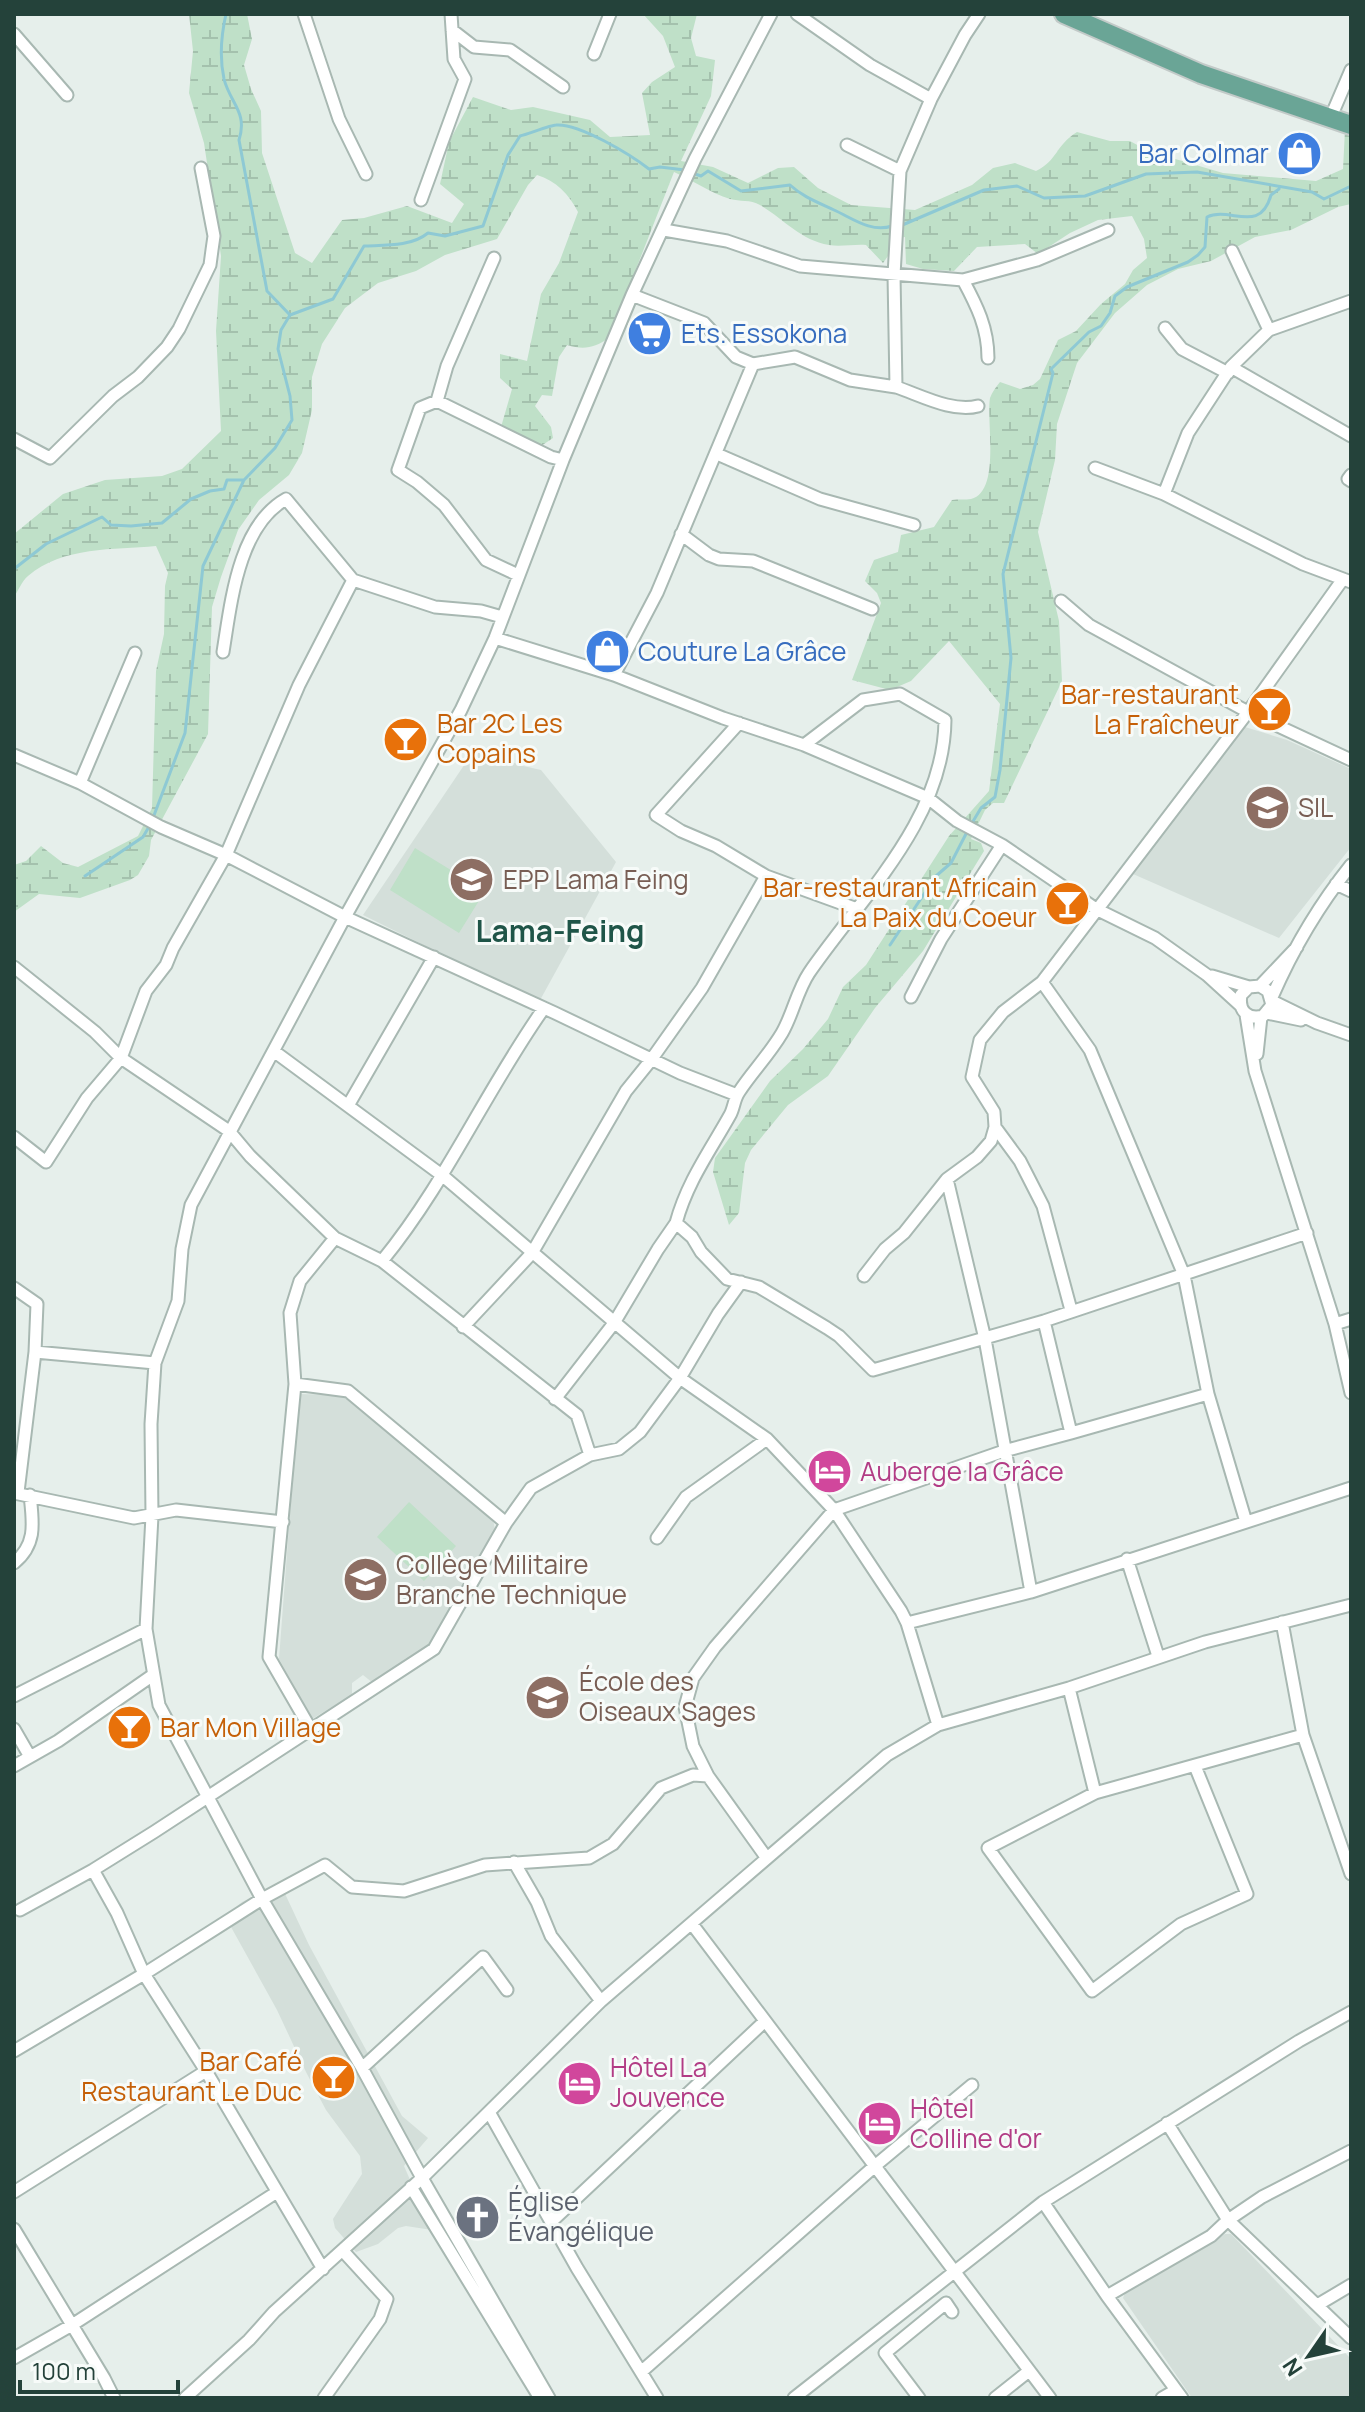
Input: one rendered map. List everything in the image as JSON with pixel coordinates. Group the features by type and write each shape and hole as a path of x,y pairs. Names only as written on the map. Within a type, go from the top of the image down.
{"main road":[{"path":"1076,17 1201,74 1351,125"}],"street":[{"path":"304,14 339,119 366,174"},
{"path":"421,200 465,79 454,59 451,14"},
{"path":"594,54 610,14"},
{"path":"549,2398 362,2068 262,1899 159,1705 146,1629 155,1363 178,1301 182,1249 191,1205 345,917 461,710 495,638 563,460 632,295 681,187 771,14"},
{"path":"797,14 870,65 931,99"},
{"path":"896,387 894,275 900,171 931,99 979,14"},
{"path":"452,30 474,47 510,50 563,87"},
{"path":"14,34 67,95"},
{"path":"1330,119 1351,70"},
{"path":"847,145 900,171"},
{"path":"14,439 50,458 167,347 210,265 214,236 201,168"},
{"path":"664,230 727,241 800,266 963,280 1037,260 1108,230"},
{"path":"1232,251 1269,330"},
{"path":"437,401 447,366 472,306 484,288 494,258"},
{"path":"963,280 976,302 988,335 988,358"},
{"path":"632,295 704,323 736,357 753,364 795,357 850,380 896,387 969,409 978,406"},
{"path":"1164,494 1188,433 1229,370 1269,330 1351,301"},
{"path":"1165,328 1182,349 1229,370 1351,436"},
{"path":"614,675 657,593 753,364"},
{"path":"518,575 486,560 444,505 398,470 420,408 437,401 563,460"},
{"path":"717,454 820,499 914,525"},
{"path":"864,1276 885,1249 904,1233 947,1179 977,1157 991,1141 995,1127 994,1112 972,1077 980,1040 1003,1012 1042,982 1347,581 1303,564 1164,494 1095,468"},
{"path":"223,652 241,559 251,538 278,504 286,499 353,580 435,607 481,611 502,617"},
{"path":"681,534 719,559 753,561 872,609"},
{"path":"14,1137 46,1162 87,1098 121,1058 146,991 166,965 226,855 299,685 353,580"},
{"path":"1061,601 1089,625 1248,712 1351,760"},
{"path":"495,638 614,675 804,745 928,798 957,821 1002,845 1096,909 1155,938 1207,975 1243,1010"},
{"path":"80,783 135,653"},
{"path":"555,1399 614,1323 676,1223 683,1196 731,1113 737,1095 784,1030 807,976 891,864 928,798 937,770 945,720 900,694 863,700 804,745"},
{"path":"739,723 656,815 766,876 857,909"},
{"path":"14,755 80,783 161,827 226,855 345,917 651,1060 737,1095"},
{"path":"911,997 941,939 1002,845"},
{"path":"1268,1007 1297,947 1351,865"},
{"path":"463,1327 532,1253 626,1091 702,988 766,876"},
{"path":"1336,884 1351,891"},
{"path":"1297,947 1241,995 1255,1071 1335,1324 1351,1393"},
{"path":"349,1104 434,957"},
{"path":"14,967 95,1032 121,1058 229,1131 250,1156 335,1238 382,1261 577,1415 590,1455"},
{"path":"1207,975 1268,991 1268,1007 1255,1071"},
{"path":"1042,982 1090,1050 1184,1275 1208,1394 1246,1522"},
{"path":"1243,1010 1268,1007 1351,1035"},
{"path":"382,1261 443,1176 510,1059 544,1008"},
{"path":"275,1052 443,1176 680,1378 767,1439 834,1510 907,1623 938,1725"},
{"path":"995,1127 1020,1161 1043,1206 1071,1310"},
{"path":"947,1179 985,1339 1031,1592"},
{"path":"676,1223 692,1237 701,1252 727,1279 759,1287 827,1328 873,1370 1044,1321 1307,1233"},
{"path":"310,1728 269,1657 295,1384 290,1313 300,1281 335,1238"},
{"path":"20,1910 93,1870 434,1649 506,1523 531,1488 590,1455 619,1449 640,1432 680,1378 741,1282"},
{"path":"14,1288 37,1304 21,1493 34,1533 25,1554 14,1563"},
{"path":"1335,1324 1351,1319"},
{"path":"1044,1321 1071,1433"},
{"path":"35,1352 155,1363"},
{"path":"295,1384 348,1391 506,1523"},
{"path":"766,1857 708,1776 693,1746 685,1707 693,1678 715,1647 834,1510 1004,1451 1208,1394"},
{"path":"657,1538 686,1497 767,1439"},
{"path":"907,1623 1031,1592 1351,1488"},
{"path":"21,1493 134,1518 176,1510 283,1522"},
{"path":"1127,1559 1158,1656"},
{"path":"185,2398 422,2178 601,2001 887,1755 938,1725 1069,1688 1158,1656 1351,1605"},
{"path":"1282,1622 1303,1735 1351,1874"},
{"path":"14,1696 146,1629"},
{"path":"14,1766 58,1741 153,1675"},
{"path":"1069,1688 1095,1793"},
{"path":"14,1729 29,1755"},
{"path":"1195,1766 1247,1894 1181,1924 1092,1991 988,1848 1095,1793 1303,1735"},
{"path":"14,2051 262,1899 325,1865 352,1887 404,1891 485,1865 589,1858 613,1844 661,1788 693,1775 708,1776"},
{"path":"514,1862 537,1902 551,1936 601,2001"},
{"path":"93,1870 117,1913 144,1974 206,2071 323,2269"},
{"path":"692,1924 1050,2398"},
{"path":"362,2068 483,1957 507,1990"},
{"path":"794,2398 1043,2202 1351,2012"},
{"path":"551,2222 765,2021"},
{"path":"14,2192 206,2071"},
{"path":"641,2372 876,2165 972,2085"},
{"path":"489,2112 657,2398"},
{"path":"1167,2123 1228,2220 1351,2338"},
{"path":"1107,2296 1211,2236 1262,2197 1351,2151"},
{"path":"411,2187 540,2398"},
{"path":"14,2358 72,2325 277,2192"},
{"path":"1043,2202 1179,2394 1162,2398"},
{"path":"14,2229 114,2398"},
{"path":"324,2398 380,2319 387,2299 343,2251"},
{"path":"1319,2304 1351,2285"},
{"path":"919,2398 885,2353 946,2303 952,2312"},
{"path":"995,2398 1029,2371"}],"shaded area":[{"name":"SIL","path":"1245,727 1287,740 1351,769 1351,847 1279,938 1133,874"},
{"name":"EPP Lama Feing","path":"477,746 519,765 541,770 616,862 539,1002 363,915"},
{"name":"Collège Militaire Branche Technique","path":"299,1394 342,1395 493,1519 495,1530 431,1647 373,1683 363,1675 352,1683 352,1695 312,1719 279,1659"},
{"path":"280,1883 309,1945 402,2116 428,2138 404,2166 432,2230 406,2226 398,2228 378,2244 356,2252 335,2228 333,2219 362,2174 360,2156 326,2110 277,2010 231,1927 231,1911"},
{"path":"1225,2234 1231,2234 1351,2359 1351,2398 1192,2398 1123,2298 1125,2293"}],"green space":[{"path":"189,14 247,14 252,39 244,65 261,111 262,153 295,253 312,263 342,220 364,218 407,206 452,223 464,204 440,184 449,142 473,97 511,110 533,107 590,120 610,137 650,135 642,93 652,82 675,67 663,36 643,14 697,14 691,38 696,56 715,60 711,96 681,161 713,167 748,183 778,168 794,167 818,188 851,205 915,210 972,185 993,168 1015,163 1036,171 1049,162 1064,142 1077,132 1110,141 1130,141 1148,151 1223,173 1316,181 1343,169 1345,130 1351,133 1351,204 1338,207 1291,230 1255,237 1211,261 1178,269 1147,285 1115,313 1077,363 1057,424 1055,460 1038,532 1059,621 1062,681 1004,803 993,803 985,810 971,839 981,843 984,851 923,951 875,1008 828,1076 788,1105 751,1150 745,1163 739,1213 729,1225 713,1172 715,1158 770,1081 828,1019 843,987 866,965 949,836 989,791 1000,704 949,641 911,681 890,690 852,680 881,603 877,593 865,581 874,560 898,552 901,535 934,527 952,500 971,499 980,494 989,470 989,408 994,390 1000,382 1020,389 1040,379 1058,340 1076,331 1147,258 1144,239 1132,216 1098,220 1070,233 1038,254 1025,244 977,247 954,271 923,269 906,264 905,237 891,239 888,256 883,263 866,245 833,246 819,242 801,234 756,203 723,196 674,172 609,338 589,347 567,345 559,357 552,396 542,395 535,406 551,427 553,438 541,446 501,427 512,389 500,378 500,354 527,361 541,294 559,263 578,212 561,189 537,175 497,239 445,255 416,271 378,283 345,308 322,344 312,377 312,410 302,453 289,475 259,500 238,530 212,607 208,734 151,840 149,856 138,875 80,898 39,894 14,912 14,865 26,861 41,846 63,863 78,867 138,836 152,808 156,671 164,634 168,573 156,546 89,551 57,559 28,576 14,597 14,534 63,494 105,480 162,476 182,469 221,431 216,331 221,256 204,143 189,93 193,51"},
{"path":"415,848 485,891 459,933 390,890"},
{"path":"409,1502 456,1546 424,1581 377,1537"}],"waterway":[{"path":"226,14 221,46 222,71 240,115 239,140 267,291 290,315"},
{"path":"153,818 185,733 203,566 244,480 275,448 292,420 290,396 278,349 281,330 290,315 333,299 364,246 406,243 428,233 445,236 483,226 508,155 520,136 553,125 566,126 604,141 649,169 685,170"},
{"path":"692,173 701,176 708,171 741,191 790,185 810,199 862,224 877,228 892,226"},
{"path":"900,226 984,190 1017,186 1044,198 1085,196 1146,174 1197,172 1312,192 1324,199 1351,186"},
{"path":"972,823 981,808 995,797 1000,770 1011,658 1003,574 1053,373 1051,369 1089,332 1101,326 1110,313 1115,296 1127,287 1198,255 1205,247 1207,217 1252,217 1260,214 1271,195 1279,189"},
{"path":"14,569 46,544 102,517 111,525 162,523 191,499 224,489 227,480 244,480"},
{"path":"85,876 143,837 150,825"},
{"path":"890,945 936,876 951,863 968,830"}],"place":[{"name":"Bar Colmar","path":"1300,154"},
{"name":"Ets. Essokona","path":"650,334"},
{"name":"Couture La Grâce","path":"607,652"},
{"name":"Bar-restaurant La Fraîcheur","path":"1270,710"},
{"name":"Bar 2C Les Copains","path":"406,739"},
{"name":"SIL","path":"1267,808"},
{"name":"EPP Lama Feing","path":"472,880"},
{"name":"Bar-restaurant Africain La Paix du Coeur","path":"1068,903"},
{"name":"Auberge la Grâce","path":"829,1472"},
{"name":"Collège Militaire Branche Technique","path":"365,1580"},
{"name":"École des Oiseaux Sages","path":"548,1697"},
{"name":"Bar Mon Village","path":"129,1728"},
{"name":"Bar Café Restaurant Le Duc","path":"333,2077"},
{"name":"Hôtel La Jouvence","path":"579,2083"},
{"name":"Hôtel Colline d'or","path":"879,2124"},
{"name":"Église Évangélique","path":"477,2217"}],"district":[{"name":"Lama-Feing","path":"560,932"}]}
